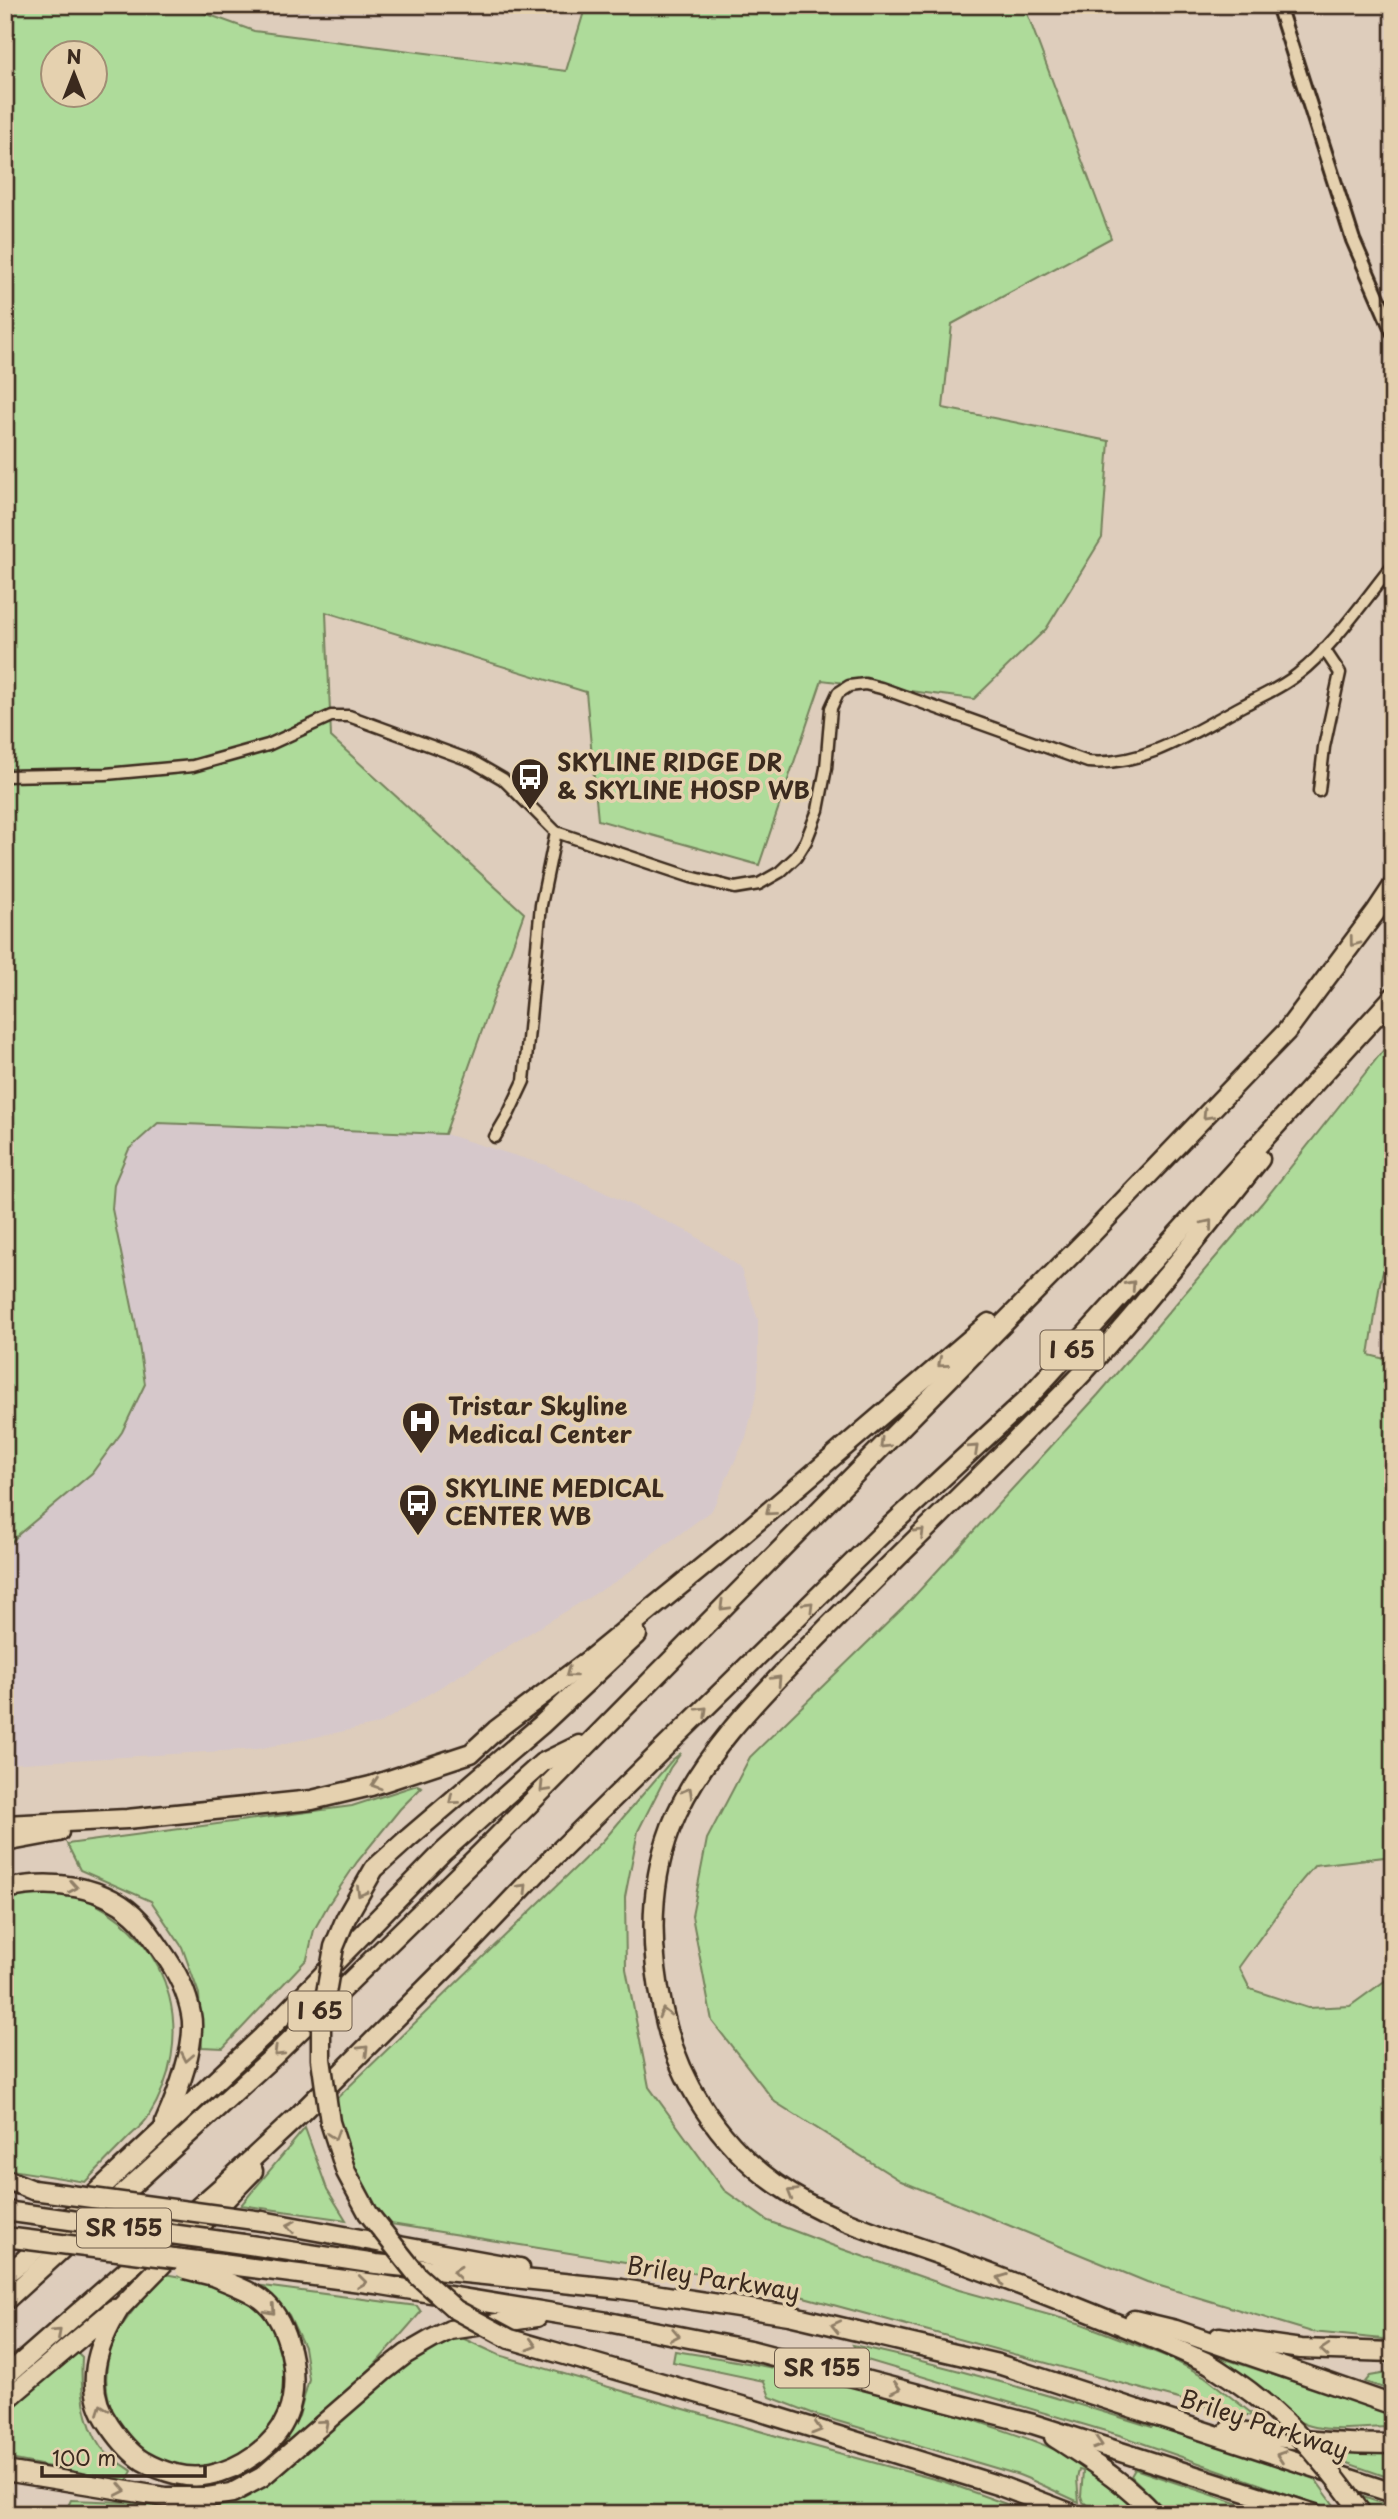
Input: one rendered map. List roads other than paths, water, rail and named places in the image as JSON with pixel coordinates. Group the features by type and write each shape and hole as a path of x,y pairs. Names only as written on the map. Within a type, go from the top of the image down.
{"highway":[{"name":"I 65","path":"5,2301 274,2056 481,1853 1087,1239 1286,1032 1393,886"},
{"name":"I 65","path":"5,2377 226,2183 298,2116 537,1873 885,1531 1026,1400 1393,997"},
{"path":"1362,2514 1322,2461 1291,2427 1254,2394 1208,2363 1149,2336 844,2220 777,2185 745,2159 694,2095 676,2053 665,2022 656,1979 653,1910 660,1865 670,1830 699,1774 775,1682 895,1558 1095,1360 1181,1258 1366,1028"},
{"path":"5,1825 127,1819 312,1800 371,1786 471,1753 496,1730 590,1659 738,1538 1087,1239"},
{"path":"738,1538 541,1725 374,1869 346,1918 334,1947 321,2022 321,2059 330,2122 346,2172 368,2213 418,2276 456,2310 510,2339 752,2409 1000,2486 1073,2514"},
{"path":"5,2275 262,2037 443,1852 542,1763 591,1739"},
{"path":"5,1842 127,1819"},
{"path":"5,1889 50,1884 75,1886 100,1894 139,1919 169,1961 183,1988 192,2016 184,2071 164,2123 135,2155"},
{"path":"217,2270 261,2298 281,2321 292,2356 293,2381 288,2415 278,2434 237,2466 208,2476 173,2474 141,2460 122,2442 104,2417 96,2390 95,2361 104,2334 120,2308 241,2186 298,2116"},
{"path":"5,2179 33,2190"},
{"path":"5,2187 262,2221 545,2272 598,2279 622,2289"},
{"name":"Briley Parkway","path":"5,2211 376,2264 622,2289 789,2315 998,2364 1393,2493"},
{"name":"SR 155","path":"5,2237 114,2251 217,2270 376,2284 607,2322 750,2350 1033,2424 1241,2488 1315,2514"},
{"path":"5,2401 148,2278"},
{"path":"1066,2304 1176,2330 1301,2349 1393,2352"},
{"path":"5,2471 165,2497 208,2497 232,2493 262,2477 407,2354 450,2330 530,2316 607,2322"},
{"path":"1176,2330 1393,2405"},
{"path":"998,2364 1082,2382 1218,2427 1287,2440 1333,2444 1393,2444"},
{"path":"1033,2424 1101,2467 1143,2501 1154,2514"}],"main road":[{"path":"1278,5 1353,240 1393,332"}],"street":[{"path":"5,776 106,774 193,766 268,745 331,716 349,716 472,761 503,779 556,832 691,877 735,888 759,884 780,872 796,858 806,841 818,810 826,768 831,708 838,693 849,686 866,684 881,688 1088,762 1108,764 1149,753 1299,674 1324,649 1393,565"},
{"path":"1319,790 1324,747 1340,673 1324,649"},
{"path":"495,1137 524,1081 541,905 556,832"}],"place":[{"name":"SKYLINE RIDGE DR & SKYLINE HOSP WB","path":"530,811"},
{"name":"Tristar Skyline Medical Center","path":"421,1455"},
{"name":"SKYLINE MEDICAL CENTER WB","path":"418,1537"}]}
